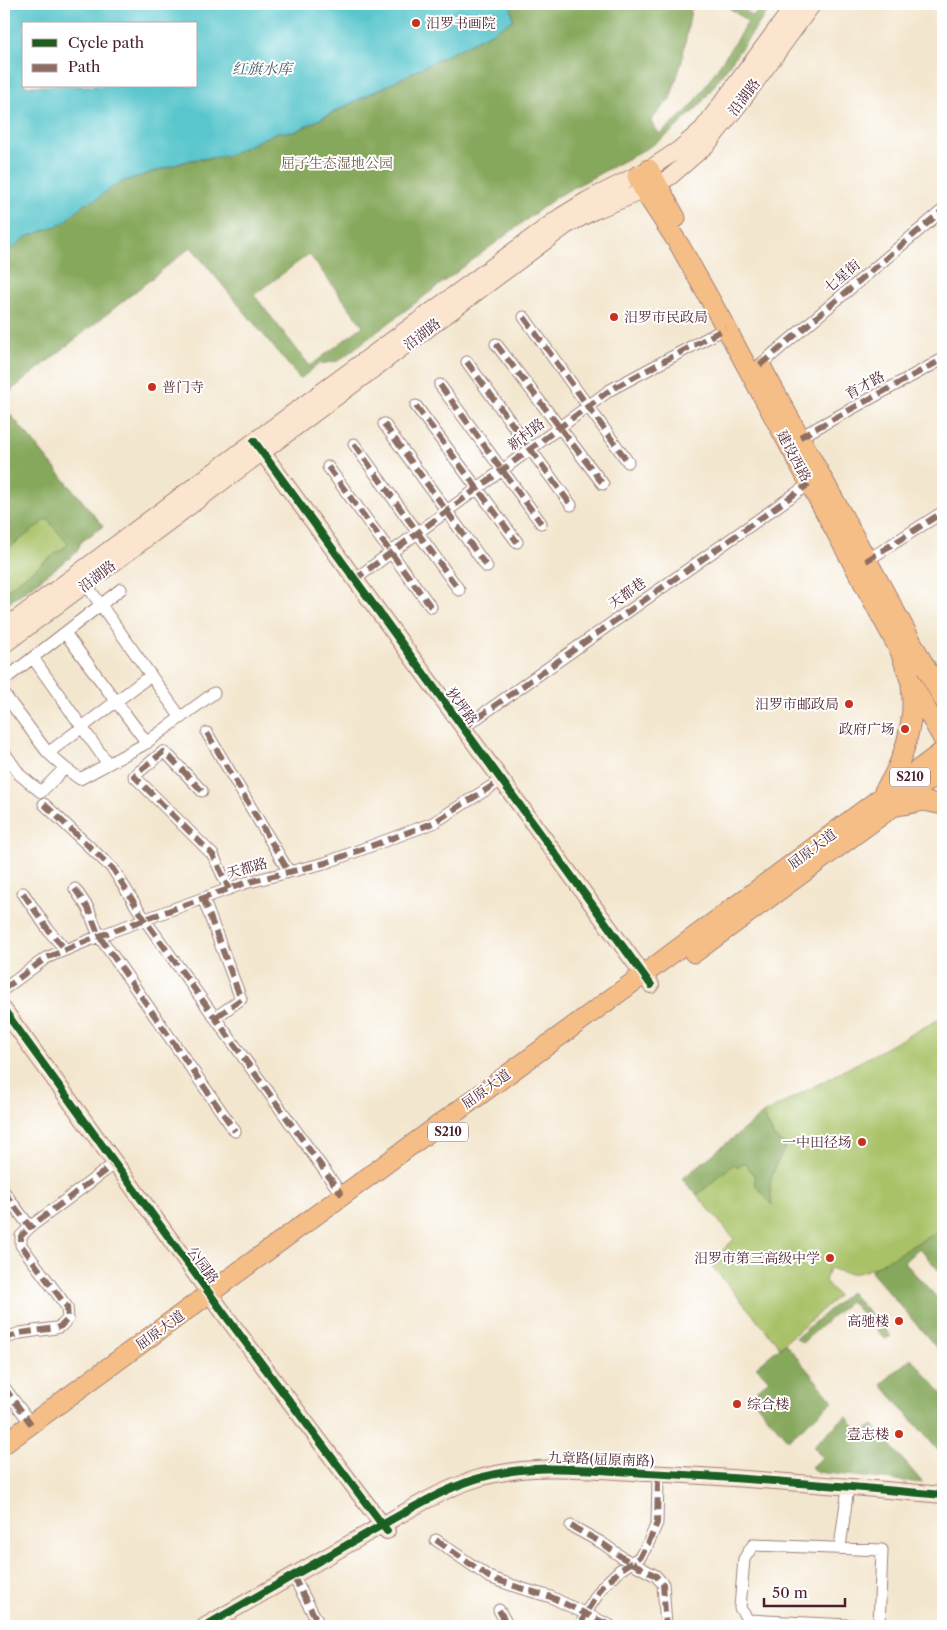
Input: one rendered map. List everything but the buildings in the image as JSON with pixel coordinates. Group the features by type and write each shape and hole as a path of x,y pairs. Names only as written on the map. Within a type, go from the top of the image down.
{"main road":[{"name":"建设西路","path":"647,180 680,246 900,651 910,680 943,739"},
{"name":"建设西路","path":"647,180 760,366 866,561 936,674 943,699"},
{"path":"910,680 913,700 912,713 901,760 885,804 924,801 943,805"},
{"name":"屈原大道","path":"4,1444 213,1299 476,1112 647,980 885,804 943,751"},
{"name":"屈原大道","path":"885,804 943,770"},
{"name":"屈原大道","path":"4,1459 213,1299 342,1195 647,980"}],"street":[{"name":"沿湖路","path":"705,137 795,4"},
{"name":"沿湖路","path":"4,645 86,584 258,447 561,216 588,200 647,180 670,177 705,137 742,101 813,4"},
{"name":"七星街","path":"760,366 943,210"},
{"path":"524,317 628,462"},
{"name":"新村路","path":"354,580 610,390 726,328"},
{"path":"496,344 604,484"},
{"name":"育才路","path":"800,437 943,359"},
{"path":"467,362 571,506"},
{"path":"440,385 541,523"},
{"path":"416,406 517,542"},
{"path":"384,424 487,567"},
{"path":"354,444 459,590"},
{"name":"沿湖路","path":"4,628 258,447"},
{"name":"狄坪路","path":"258,447 647,980"},
{"path":"328,467 431,607"},
{"name":"天都巷","path":"463,728 809,484"},
{"path":"866,561 943,512"},
{"path":"86,584 181,718"},
{"path":"4,680 121,589"},
{"path":"64,633 147,743"},
{"path":"33,658 108,764"},
{"path":"48,754 151,675"},
{"path":"4,694 48,754 80,779 147,743 214,693"},
{"path":"207,733 289,872"},
{"path":"4,752 20,775 41,792 65,768"},
{"path":"202,791 163,752 134,776 213,855 229,889"},
{"name":"天都路","path":"4,989 46,958 99,936 245,883 325,863 433,823 500,781"},
{"path":"44,804 113,870 145,920 342,1195"},
{"path":"75,889 88,908 99,936 235,1130"},
{"path":"23,893 66,950"},
{"path":"203,898 241,999 215,1018"},
{"name":"公园路","path":"4,1010 213,1299 385,1528"},
{"path":"4,1339 20,1333 56,1328 68,1319 68,1307 21,1245 20,1236 114,1164"},
{"path":"4,1192 30,1227"},
{"path":"4,1387 31,1424"},
{"name":"九章路(屈原南路)","path":"385,1528 448,1490 477,1478 510,1472 544,1469 760,1478 943,1495"},
{"path":"205,1626 385,1528 452,1496 482,1485 514,1478 577,1476 759,1487 943,1504"},
{"path":"582,1626 585,1614 603,1586 611,1577 640,1557 644,1550 657,1523 658,1481"},
{"path":"840,1547 847,1495"},
{"path":"571,1526 602,1543 622,1558 656,1576 663,1584 666,1626"},
{"path":"436,1540 489,1577 551,1596 609,1626"},
{"path":"868,1626 748,1620 740,1608 744,1559 754,1545 882,1550 879,1626"},
{"path":"220,1626 294,1578"},
{"path":"294,1578 320,1626"},
{"path":"499,1610 508,1626"}],"green space":[{"name":"屈子生态湿地公园","path":"513,4 692,4 682,61 670,99 651,120 660,134 695,102 748,22 724,4 736,4 753,16 762,4 773,4 700,105 670,133 651,146 558,196 338,361 319,364 300,379 191,247 4,396 4,260 12,248 26,237 64,223 83,204 95,200 118,183 190,160 208,159 238,151 277,132 295,132 489,34 513,19 511,6","holes":["309,254 363,326 310,366 254,295"]},
{"path":"4,407 103,526 81,542 76,553 4,606"},
{"path":"4,407 103,526 81,542 76,553 4,606 4,592 68,544 47,519 4,552"},
{"name":"一中田径场","path":"943,1017 943,1228 888,1261 865,1271 849,1273 829,1268 825,1281 838,1296 780,1347 711,1265 734,1239 697,1195 735,1163 744,1162 754,1175 755,1184 770,1183 776,1164 786,1146 774,1137 763,1114"},
{"path":"763,1114 774,1137 786,1146 776,1164 770,1183 772,1205 755,1184 754,1175 744,1162 738,1167 734,1164 697,1195 682,1179"},
{"path":"943,1228 943,1275 919,1248 904,1262 943,1304 943,1355 871,1272 872,1269"},
{"path":"850,1292 891,1336 885,1339 850,1301 802,1343 796,1338"},
{"path":"785,1343 833,1401 788,1440 753,1397 759,1388 769,1380 756,1367"},
{"path":"911,1358 943,1395 943,1456 881,1384"},
{"path":"846,1416 861,1434 873,1425 923,1483 816,1472 811,1467 822,1458 813,1446"}],"water":[{"name":"红旗水库","path":"4,4 512,4 513,20 489,34 294,132 277,132 226,156 190,160 118,183 95,200 83,204 64,223 26,237 12,248 4,260"}],"marked path":[{"path":"760,365 943,210"},
{"path":"524,317 628,462"},
{"path":"354,580 610,390 726,328"},
{"path":"496,344 603,484"},
{"path":"800,437 943,359"},
{"path":"467,362 571,505"},
{"path":"440,385 541,523"},
{"path":"416,406 517,542"},
{"path":"384,424 487,567"},
{"path":"354,444 459,590"},
{"path":"328,467 431,607"},
{"path":"463,728 809,484"},
{"path":"866,561 943,512"},
{"path":"207,733 289,872"},
{"path":"202,791 163,752 134,776 213,855 229,889"},
{"path":"4,989 46,958 99,936 245,883 325,863 433,823 500,781"},
{"path":"44,804 113,869 145,920 342,1195"},
{"path":"75,889 88,908 99,936 235,1131"},
{"path":"23,893 49,931 66,950"},
{"path":"203,898 241,999 215,1018"},
{"path":"4,1192 30,1227 114,1164"},
{"path":"4,1339 20,1333 56,1328 68,1319 67,1307 21,1245 21,1236 30,1227"},
{"path":"4,1387 31,1424"},
{"path":"581,1626 585,1614 603,1586 620,1570 640,1557 648,1544 657,1523 658,1481"},
{"path":"571,1526 656,1576 663,1584 666,1626"},
{"path":"436,1540 489,1577 551,1597 611,1626"},
{"path":"293,1576 320,1626"},
{"path":"499,1610 508,1626"}],"cycle path":[{"path":"254,441 651,985"},
{"path":"4,1010 228,1319 387,1531"},
{"path":"205,1626 420,1503 476,1479 518,1470 583,1469 832,1485 943,1495"}],"place":[{"name":"汨罗书画院","path":"416,23"},
{"name":"汨罗市民政局","path":"614,317"},
{"name":"普门寺","path":"152,387"},
{"name":"汨罗市邮政局","path":"849,704"},
{"name":"政府广场","path":"905,729"},
{"name":"一中田径场","path":"862,1142"},
{"name":"汨罗市第三高级中学","path":"830,1258"},
{"name":"高驰楼","path":"899,1321"},
{"name":"综合楼","path":"737,1404"},
{"name":"壹志楼","path":"899,1434"}]}
